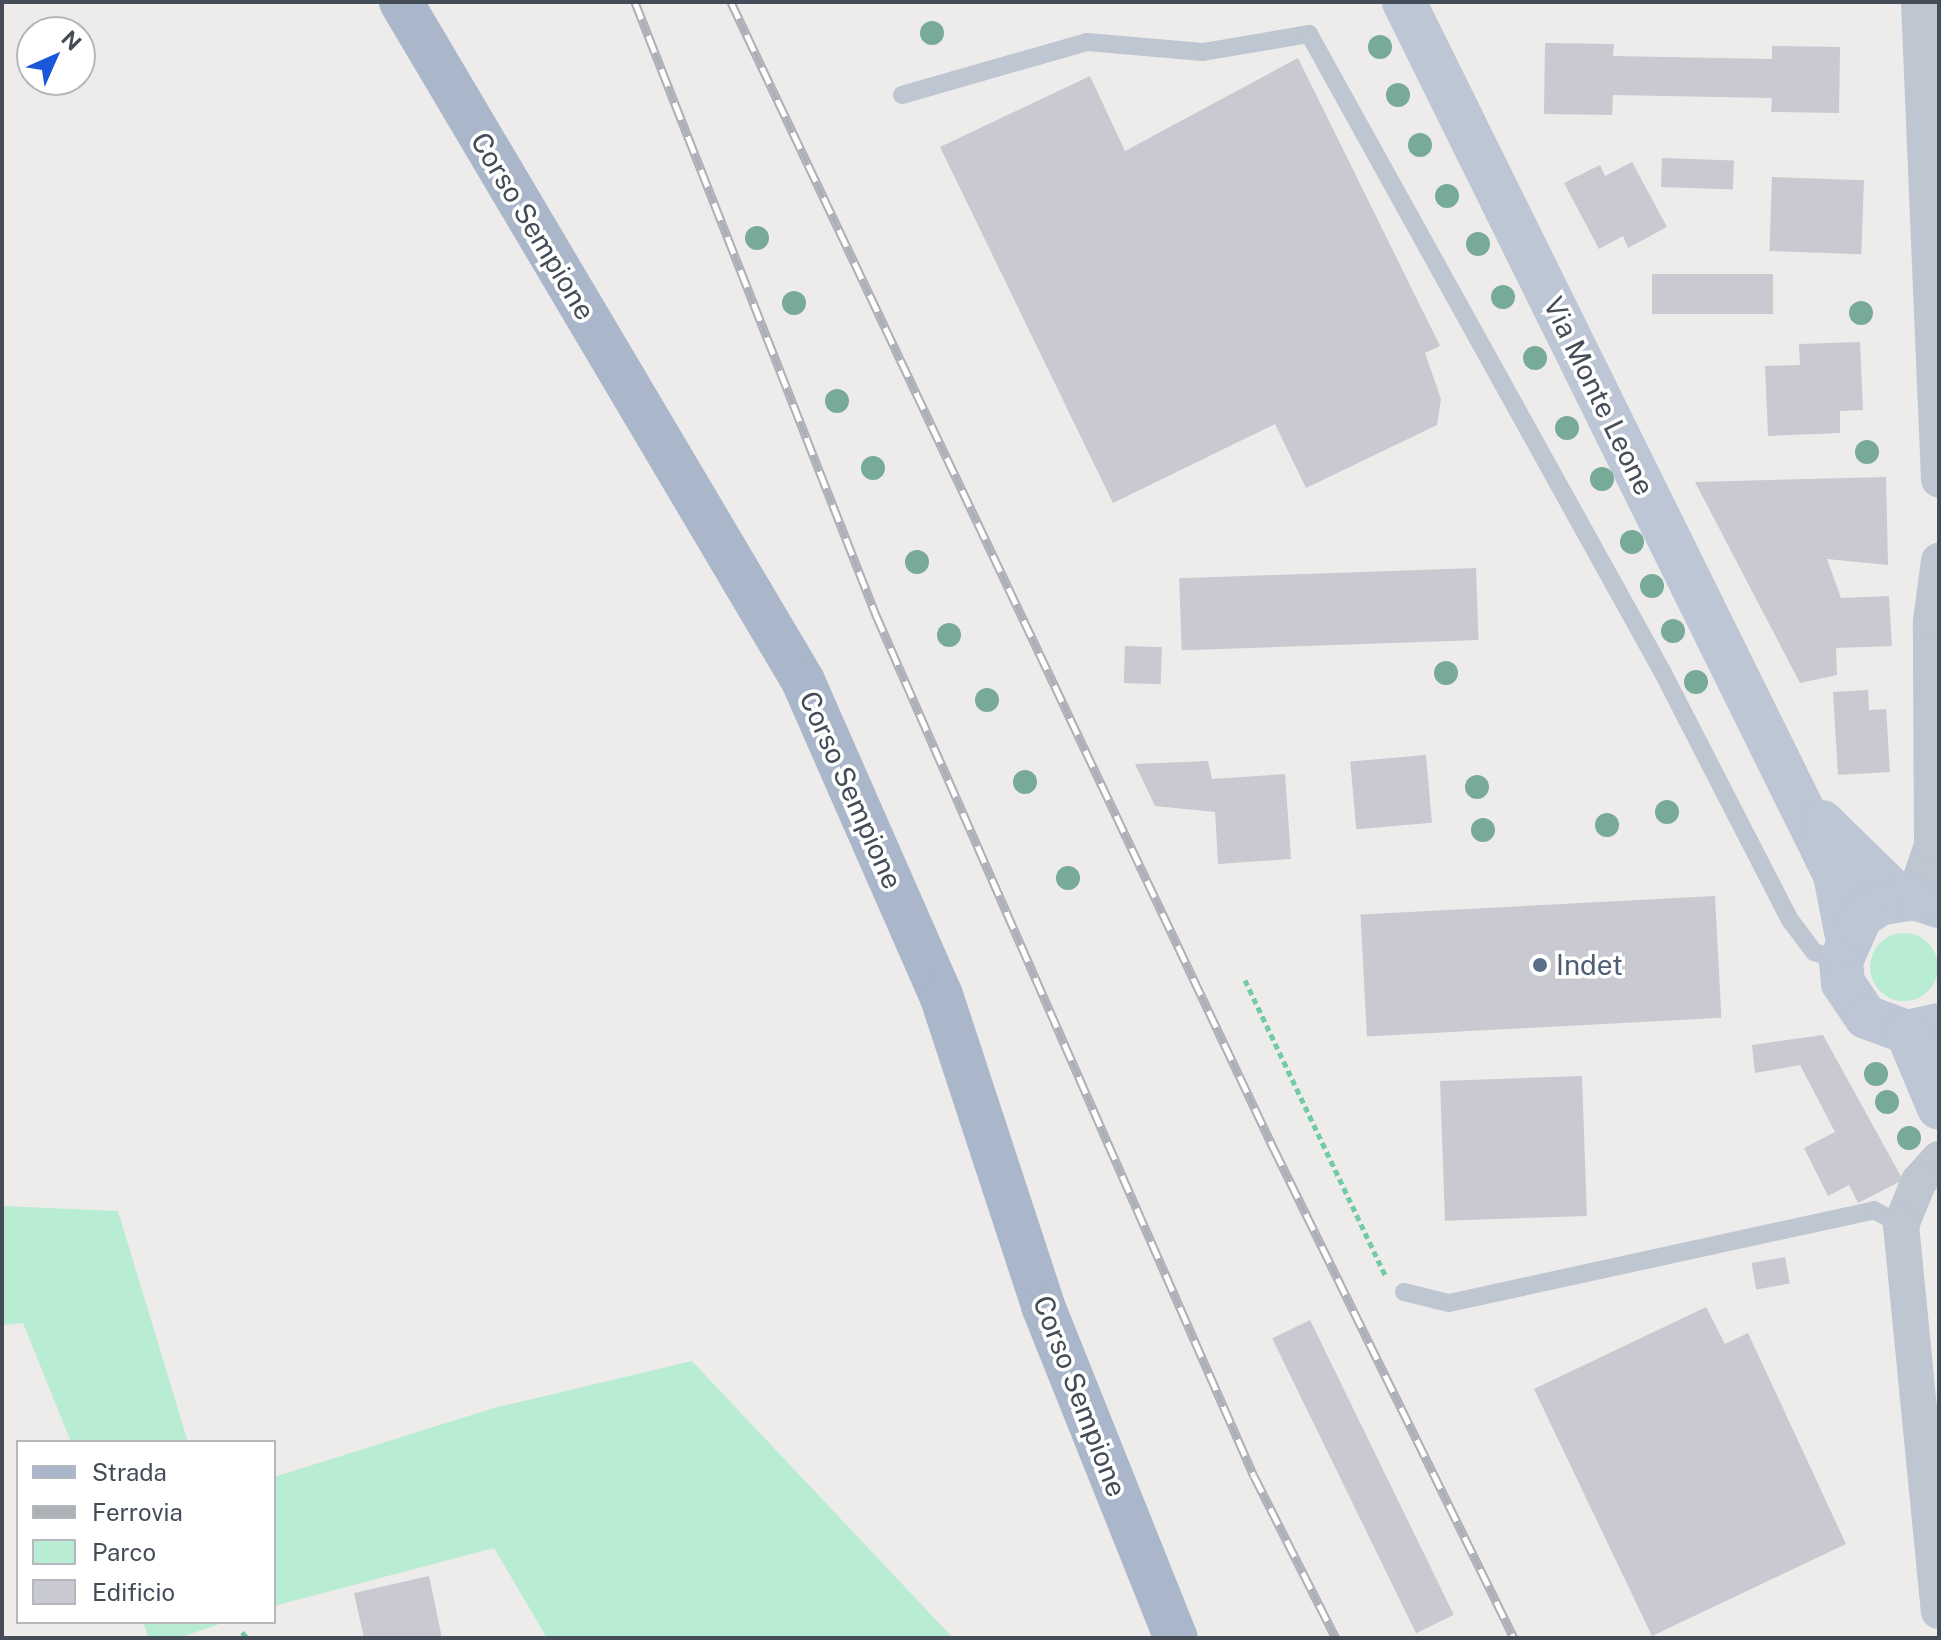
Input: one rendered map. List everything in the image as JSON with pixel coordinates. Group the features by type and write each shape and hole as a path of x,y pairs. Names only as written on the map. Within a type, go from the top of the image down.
{"main road":[{"name":"Corso Sempione","path":"401,2 803,681 941,995 1043,1306 1176,1638"}],"street":[{"name":"Via Monte Leone","path":"1404,2 1835,875 1853,1003 1866,1017 1923,1028"},
{"path":"1919,2 1939,480"},
{"path":"1844,949 1861,916 1918,901 1932,845 1931,621 1939,561"},
{"name":"Via Monte Leone","path":"1794,791 1918,901"},
{"path":"1923,1028 1939,1108"},
{"path":"1939,1159 1919,1181 1917,1216 1939,1611"}],"lane":[{"path":"902,95 1087,42 1203,52 1309,34 1663,673 1790,920 1814,952 1844,949"},
{"path":"1404,1292 1449,1303 1874,1210 1917,1216"}],"path":[{"path":"1245,980 1378,1269 1404,1292"},
{"path":"242,1632 247,1638"}],"green space":[{"path":"1904,933 1917,935 1928,943 1936,954 1936,980 1928,991 1917,999 1904,1001 1891,999 1880,991 1872,980 1870,967 1872,954 1880,943 1891,935"},
{"path":"2,1206 118,1211 187,1440 70,1440 23,1323 2,1325"},
{"path":"692,1361 953,1638 547,1638 494,1548 276,1605 276,1476 494,1408"},
{"path":"144,1624 219,1624 179,1638 149,1638"}],"building":[{"path":"1545,43 1614,44 1613,56 1772,59 1772,46 1840,47 1839,113 1771,112 1772,98 1613,95 1612,115 1544,114"},
{"path":"1298,58 1440,346 1425,353 1441,399 1437,425 1306,488 1275,424 1113,503 940,147 1090,76 1125,151"},
{"path":"1662,158 1734,161 1733,189 1661,187"},
{"path":"1632,162 1667,227 1628,248 1623,236 1599,249 1564,183 1600,165 1605,176"},
{"path":"1772,177 1864,180 1861,254 1769,251"},
{"path":"1652,274 1773,274 1773,314 1652,314"},
{"path":"1860,342 1863,410 1840,411 1840,433 1768,436 1765,366 1800,365 1799,344"},
{"path":"1886,477 1888,565 1827,559 1841,598 1889,596 1892,646 1836,648 1837,675 1800,683 1695,482"},
{"path":"1476,568 1479,640 1182,650 1179,578"},
{"path":"1125,646 1162,647 1161,684 1124,683"},
{"path":"1868,690 1869,710 1886,709 1890,772 1838,775 1833,692"},
{"path":"1426,755 1432,823 1356,829 1350,762"},
{"path":"1208,761 1212,779 1285,774 1291,859 1218,864 1215,812 1155,806 1135,764"},
{"name":"Indet","path":"1715,896 1721,1018 1367,1036 1360,915"},
{"path":"1823,1035 1903,1180 1858,1203 1849,1185 1828,1196 1804,1148 1835,1132 1800,1065 1755,1073 1752,1045"},
{"path":"1582,1076 1587,1216 1445,1221 1440,1081"},
{"path":"1785,1257 1790,1284 1756,1289 1752,1263"},
{"path":"1706,1307 1725,1344 1748,1333 1846,1544 1652,1636 1534,1389"},
{"path":"1310,1320 1454,1615 1416,1633 1272,1338"},
{"path":"429,1576 442,1638 364,1638 354,1593"}],"railway":[{"path":"635,2 876,615 1254,1476 1336,1638"},
{"path":"731,2 1274,1149 1514,1638"}],"place":[{"name":"Indet","path":"1540,965"}]}
